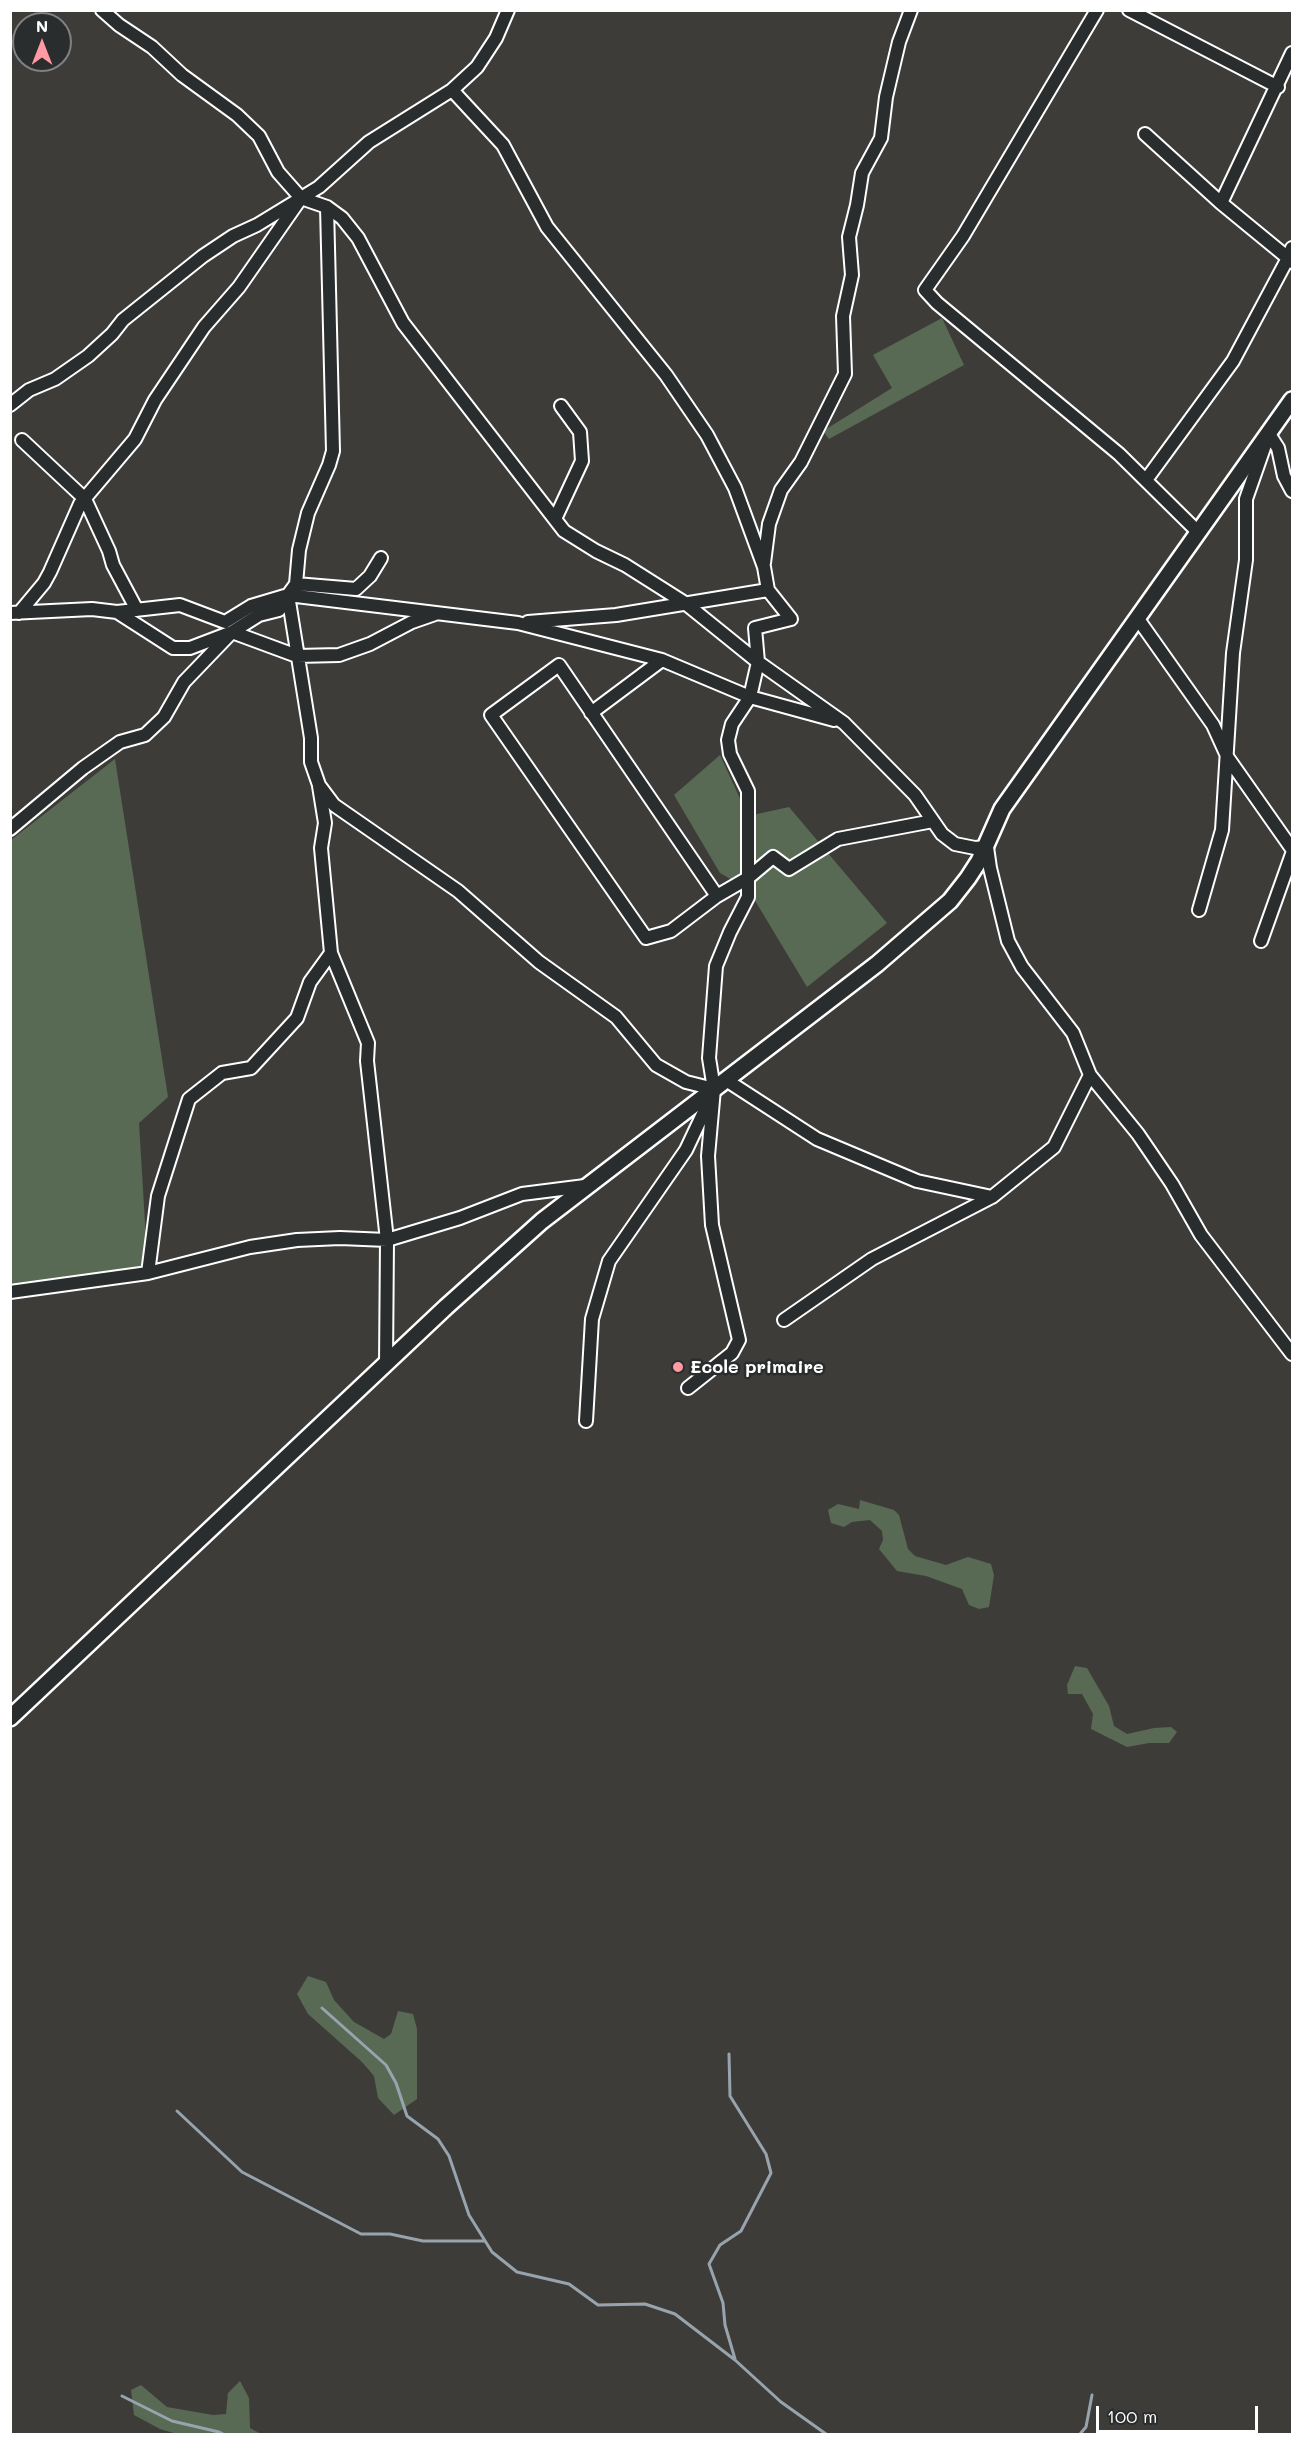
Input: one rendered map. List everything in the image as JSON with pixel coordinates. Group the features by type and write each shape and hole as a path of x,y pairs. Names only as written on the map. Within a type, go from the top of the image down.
{"street":[{"path":"102,10 118,25 152,47 182,75 237,114 259,136 278,172 301,198 327,207 342,218 358,238 403,323 564,531 685,603 758,662 844,723 915,795 942,834 955,844 975,848 987,847"},
{"path":"10,405 29,390 55,379 88,356 130,314 203,256 232,236 257,225 318,187 369,142 452,90 477,67 496,38 508,10"},
{"path":"764,567 769,524 781,490 801,462 845,374 843,316 852,276 849,237 862,173 881,138 886,97 899,42 910,10"},
{"path":"1097,10 963,236 925,290 937,303 1119,454 1197,532"},
{"path":"1129,10 1278,87"},
{"path":"1221,203 1265,106 1278,87 1293,53"},
{"path":"452,90 503,145 547,227 666,375 707,435 735,488 764,567 768,590 791,619 755,628 758,662 750,697 732,724 728,740 730,754 748,791 748,897 716,966 709,1058 720,1085 708,1156 712,1226 739,1340 732,1353 688,1388"},
{"path":"1144,134 1221,203 1291,256 1233,361 1146,480"},
{"path":"15,613 44,583 74,522 80,504 135,439 155,400 204,327 239,288 301,198"},
{"path":"327,207 333,451 308,513 292,589 297,657 311,738 311,762 319,785 325,823 321,848 331,953 368,1043 367,1061 387,1240 386,1364"},
{"path":"10,1718 446,1307 585,1186 720,1085 920,929 962,886 987,847 1002,809 1293,400"},
{"path":"555,519 582,461 580,432 561,406"},
{"path":"1269,434 1278,448 1284,476 1293,491"},
{"path":"1199,910 1222,830 1233,653 1246,560 1246,499 1269,434"},
{"path":"22,440 85,499 109,551 113,566 137,610"},
{"path":"15,613 92,609 117,612 180,605 225,622 251,606 292,589 356,589 370,576 381,558"},
{"path":"292,589 439,613 518,623 662,660 750,697 844,723"},
{"path":"117,612 172,648 190,648 232,632 259,615 279,610 292,589"},
{"path":"518,623 616,615 768,590"},
{"path":"232,632 297,657 339,654 370,644 412,622 439,613"},
{"path":"1138,619 1213,725 1228,758 1293,849"},
{"path":"10,829 83,768 111,748 120,742 145,735 164,717 184,682 232,632"},
{"path":"591,713 662,660"},
{"path":"717,896 559,664 491,715 646,938 671,931 717,896 748,878 773,857 789,869 838,839 933,821"},
{"path":"319,785 334,805 458,891 539,962 616,1017 656,1065 686,1082 720,1085 817,1139 917,1181 992,1197"},
{"path":"987,847 1008,941 1022,967 1073,1033 1090,1075 1138,1134 1172,1184 1201,1235 1293,1354"},
{"path":"1261,941 1293,854"},
{"path":"148,1273 158,1196 189,1099 222,1073 251,1068 297,1018 310,982 331,953"},
{"path":"784,1320 872,1259 992,1197 1054,1147 1090,1075"},
{"path":"586,1421 592,1319 609,1261 686,1150 720,1085"},
{"path":"10,1292 148,1273 250,1247 285,1242 340,1238 387,1240 460,1218 522,1194 585,1186"}],"green space":[{"path":"942,318 964,365 829,439 823,431 892,388 873,355"},
{"path":"720,755 748,816 789,807 887,923 807,987 748,889 720,873 674,795"},
{"path":"115,759 168,1097 139,1123 148,1273 11,1292 11,840"},
{"path":"860,1500 894,1510 899,1515 908,1549 915,1556 946,1565 968,1557 991,1564 994,1575 989,1607 979,1609 969,1605 962,1589 926,1576 897,1571 879,1549 883,1540 882,1531 870,1520 852,1522 844,1527 831,1523 828,1510 838,1504 859,1509"},
{"path":"1075,1666 1087,1668 1109,1706 1114,1726 1127,1734 1171,1727 1177,1732 1169,1743 1149,1743 1127,1747 1091,1729 1093,1714 1082,1694 1068,1694 1067,1685"},
{"path":"308,1976 326,1982 334,2000 354,2022 384,2039 391,2034 398,2011 413,2014 417,2029 417,2099 394,2115 378,2098 374,2076 362,2062 308,2014 297,1994"},
{"path":"240,2381 249,2398 250,2428 261,2434 177,2434 160,2429 134,2415 131,2390 141,2385 167,2407 213,2415 226,2414 228,2393"}],"waterway":[{"path":"322,2008 386,2065 396,2083 407,2116 438,2139 449,2156 469,2215 492,2252 517,2272 569,2284 598,2305 645,2304 675,2314 735,2360 781,2402 826,2434"},
{"path":"729,2054 730,2096 766,2154 771,2173 741,2231 720,2245 709,2264 723,2303 725,2325 735,2359"},
{"path":"177,2111 242,2172 361,2234 390,2234 423,2241 485,2241"},
{"path":"1080,2434 1086,2427 1092,2395"},
{"path":"122,2396 172,2421 223,2434"}],"place":[{"name":"Ecole primaire","path":"678,1367"}]}
